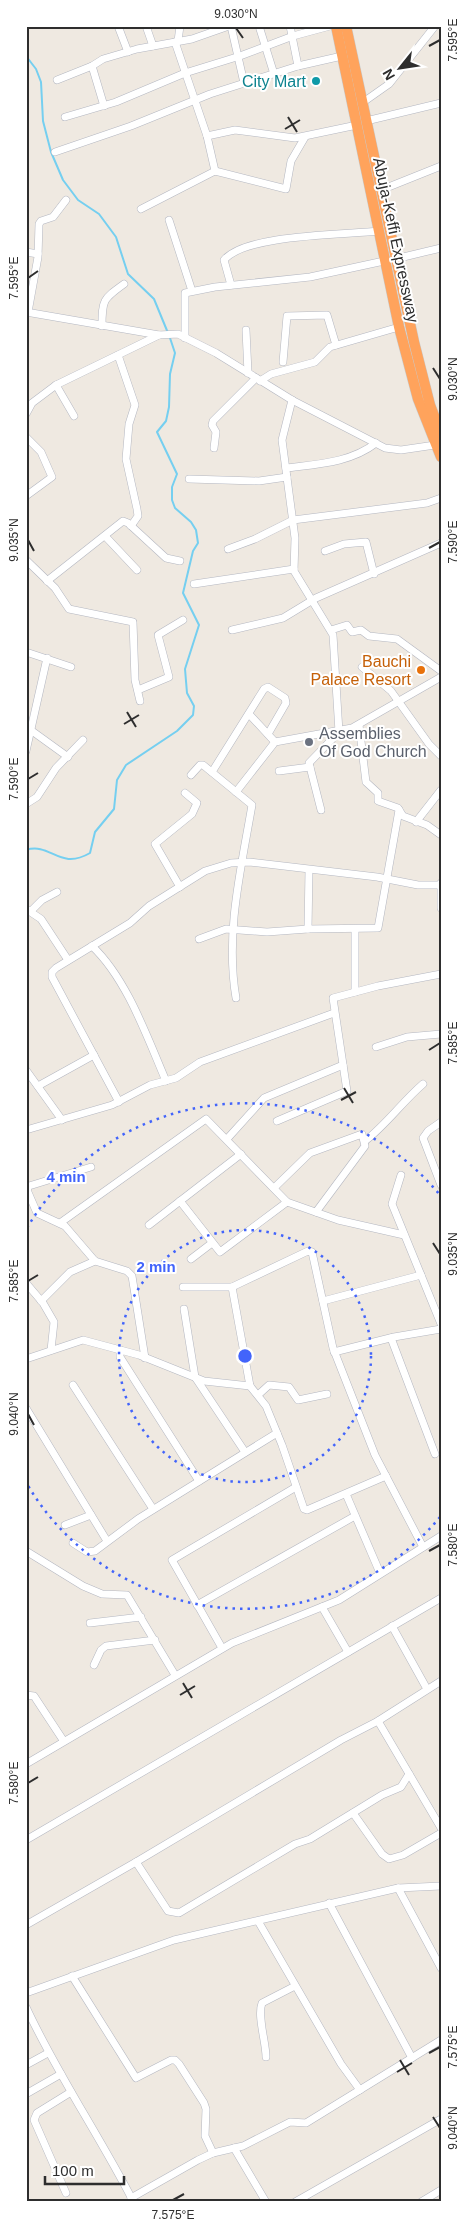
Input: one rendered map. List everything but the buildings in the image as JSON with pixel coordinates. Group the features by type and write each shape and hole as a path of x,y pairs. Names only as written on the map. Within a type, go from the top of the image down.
{"highway":[{"name":"Abuja-Keffi Expressway","path":"336,26 342,56 381,190 424,382 441,434"},
{"name":"Abuja-Keffi Expressway","path":"346,26 362,103 362,123 384,261 418,399 441,457"}],"street":[{"path":"118,26 128,52"},
{"path":"146,26 153,46"},
{"path":"180,26 176,42 207,136 215,171"},
{"path":"57,80 104,59 176,42 230,26 240,56 244,83"},
{"path":"259,26 274,74"},
{"path":"290,26 298,66"},
{"path":"65,117 104,106 185,73 240,56 293,36 330,26"},
{"path":"362,103 385,87 435,26"},
{"path":"55,152 139,123 194,100 244,83 298,66 342,56"},
{"path":"92,66 104,106"},
{"path":"207,136 235,130 292,138 305,137 441,103"},
{"path":"141,209 215,171 284,190 286,189 291,161 305,137"},
{"path":"381,190 441,166"},
{"path":"66,200 53,217 40,221 38,254 27,312 159,335 178,334 292,400 385,448 401,450 421,449 435,445"},
{"path":"169,220 192,291"},
{"path":"231,285 224,260 240,250 287,238 378,231"},
{"path":"395,259 441,248"},
{"path":"26,252 38,254"},
{"path":"185,338 184,293 231,285 310,276 384,261"},
{"path":"102,326 104,300 124,284"},
{"path":"283,362 287,316 327,315 336,345"},
{"path":"214,448 216,432 213,421 258,379 315,362 330,347 399,327"},
{"path":"246,330 248,373"},
{"path":"26,414 29,404 56,385 159,335"},
{"path":"118,355 135,405 129,424 126,460 138,509 138,516 131,526"},
{"path":"56,385 74,416"},
{"path":"292,400 282,440 293,520 294,569 331,630 339,732"},
{"path":"26,437 41,452 52,477 26,496"},
{"path":"286,468 336,462 366,450 376,443"},
{"path":"189,480 258,481 287,477"},
{"path":"228,550 293,520 428,504 441,498"},
{"path":"47,581 123,521 166,558 180,561"},
{"path":"105,536 137,570"},
{"path":"325,551 344,544 366,542 374,574"},
{"path":"232,630 283,618 312,600 441,543"},
{"path":"26,560 47,581 65,605 75,612 133,622 140,701"},
{"path":"194,584 294,569"},
{"path":"138,690 169,677 158,635 182,620"},
{"path":"331,630 348,626 352,632 360,630 369,636 392,637 441,671"},
{"path":"26,652 72,666"},
{"path":"26,751 47,658"},
{"path":"362,667 391,691 441,756"},
{"path":"236,792 275,742 339,732 359,725 441,678"},
{"path":"212,772 267,687 285,698 286,703 268,734"},
{"path":"250,714 275,742"},
{"path":"359,725 366,782 378,793 378,801 381,804 399,810 403,816 427,825 441,835"},
{"path":"32,731 68,757"},
{"path":"321,810 310,767 310,760 339,732"},
{"path":"26,804 37,797 56,768 82,740"},
{"path":"191,775 202,764 252,805 232,930 233,981 236,998"},
{"path":"280,771 310,767"},
{"path":"416,822 441,790"},
{"path":"180,887 155,844 192,814 197,803 185,793"},
{"path":"199,939 226,929 267,932 308,928 355,929 379,926 399,810"},
{"path":"118,1102 52,977 52,972 68,960 130,923 149,906 211,868 242,862 387,879 418,885 440,884 441,908"},
{"path":"308,928 309,870"},
{"path":"57,892 29,910 40,919 68,960"},
{"path":"355,929 355,992"},
{"path":"92,946 110,964 143,1028 166,1081"},
{"path":"277,1121 346,1093 333,998 441,974"},
{"path":"26,1130 118,1102 150,1085 176,1078 200,1062 334,1013"},
{"path":"376,1047 407,1037 441,1034"},
{"path":"38,1086 94,1055"},
{"path":"226,1138 264,1098 343,1065"},
{"path":"26,1070 62,1120"},
{"path":"365,1140 382,1128 401,1107 405,1099 423,1084"},
{"path":"60,1223 201,1120 209,1121 288,1202 338,1220 404,1234"},
{"path":"441,1122 428,1131 423,1138 441,1185"},
{"path":"274,1188 310,1153 360,1133 365,1140 366,1146 316,1212"},
{"path":"149,1225 241,1154"},
{"path":"91,1167 29,1186 27,1190 40,1215 60,1223 95,1261 127,1271 132,1276 145,1358"},
{"path":"401,1175 391,1201 441,1324"},
{"path":"180,1201 218,1252 222,1251 288,1202"},
{"path":"26,1211 36,1210"},
{"path":"191,1259 212,1243"},
{"path":"183,1287 232,1287 308,1251 314,1255 334,1352 386,1476 423,1547"},
{"path":"41,1301 70,1272 95,1261"},
{"path":"323,1301 421,1275"},
{"path":"26,1283 41,1301 55,1326 51,1350"},
{"path":"232,1287 250,1386 264,1402 277,1432 302,1506 307,1510 386,1476"},
{"path":"184,1309 195,1377 245,1452"},
{"path":"334,1352 390,1338 441,1329"},
{"path":"390,1338 435,1454"},
{"path":"26,1359 84,1340 145,1358 204,1381 250,1386"},
{"path":"120,1350 120,1357 199,1480"},
{"path":"73,1385 153,1509"},
{"path":"258,1394 269,1385 289,1387 298,1400 327,1394"},
{"path":"26,1408 107,1541"},
{"path":"73,1543 91,1552 153,1509 277,1432"},
{"path":"222,1648 172,1560 174,1557 231,1528 296,1487"},
{"path":"346,1494 380,1573"},
{"path":"65,1525 91,1515"},
{"path":"197,1605 355,1516"},
{"path":"26,1764 63,1740 222,1648 339,1600 441,1536"},
{"path":"26,1551 83,1586 102,1594 127,1595 175,1674"},
{"path":"26,1840 441,1598"},
{"path":"322,1607 348,1652"},
{"path":"90,1623 117,1622 141,1617"},
{"path":"392,1626 427,1689"},
{"path":"94,1665 101,1650 106,1646 155,1640"},
{"path":"26,1925 266,1784 378,1721 441,1681"},
{"path":"26,1696 34,1696 63,1740"},
{"path":"378,1721 441,1828"},
{"path":"136,1862 168,1911 179,1912 294,1844 310,1839 401,1787 409,1774"},
{"path":"401,1787 418,1790"},
{"path":"353,1813 382,1854 389,1859 403,1855 441,1833"},
{"path":"26,1993 174,1940 398,1888 441,1886"},
{"path":"398,1888 441,1968"},
{"path":"329,1903 412,2058"},
{"path":"258,1921 341,2064 360,2090"},
{"path":"72,1976 136,2078 170,2060 175,2060 179,2064 204,2103 206,2109 205,2136 213,2153"},
{"path":"266,2057 265,2033 260,2010 262,2004 295,1986"},
{"path":"26,2007 48,2053 108,2153 132,2200 180,2168 213,2153 243,2146 290,2122 306,2122 441,2040"},
{"path":"26,2065 48,2053"},
{"path":"26,2094 61,2074"},
{"path":"66,2193 34,2120 37,2113 71,2092"},
{"path":"295,2202 441,2119"},
{"path":"234,2148 266,2202"},
{"path":"421,2202 441,2190"}],"waterway":[{"path":"26,56 36,69 41,82 43,121 51,152 63,180 78,200 99,214 116,237 128,274 154,299 168,333"},
{"path":"26,850 42,850 70,859 79,858 90,853 95,832 114,809 117,780 126,765 177,731 193,715 194,706 187,693 185,669 199,625 183,593 193,551 198,543 196,530 191,522 175,508 172,500 172,487 177,474 157,432 166,421 169,407 170,374 175,353 170,338"}],"place":[{"name":"City Mart","path":"316,81"},
{"name":"Bauchi Palace Resort","path":"421,670"},
{"name":"Assemblies Of God Church","path":"309,742"}]}
